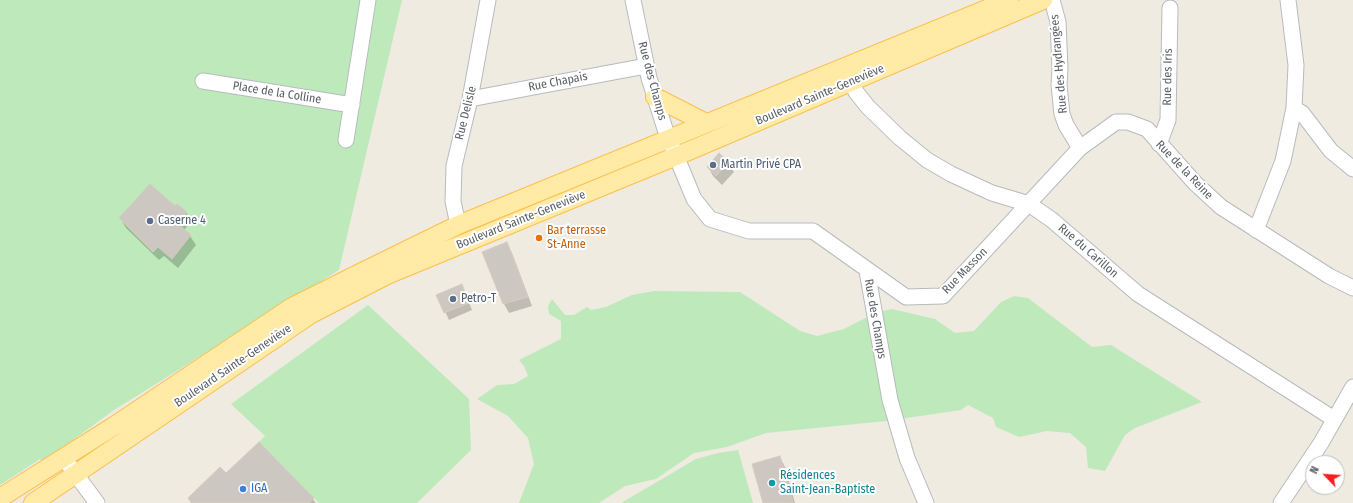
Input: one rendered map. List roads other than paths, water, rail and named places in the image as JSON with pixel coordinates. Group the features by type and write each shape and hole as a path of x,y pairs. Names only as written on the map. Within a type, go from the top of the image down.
{"main road":[{"name":"Boulevard Sainte-Geneviève","path":"0,498 114,426 292,307 458,225 1009,0"},
{"name":"Boulevard Sainte-Geneviève","path":"33,503 311,314 387,275 676,156 1043,0"},
{"path":"655,97 706,123"}],"street":[{"path":"346,140 368,0"},
{"name":"Rue Delisle","path":"458,225 453,201 452,180 456,151 470,99 488,0"},
{"name":"Rue des Champs","path":"633,0 646,66 669,139 694,199 710,218 749,231 813,231 855,260 867,271 890,400 907,458 926,503"},
{"name":"Rue des Hydrangées","path":"1052,0 1058,22 1060,69 1059,85 1062,114 1066,125 1080,148"},
{"path":"1256,230 1283,161 1294,108 1296,65 1288,0"},
{"name":"Rue des Iris","path":"1159,144 1168,120 1170,8"},
{"name":"Rue Chapais","path":"470,99 646,66"},
{"name":"Place de la Colline","path":"203,81 352,105"},
{"name":"Rue du Carillon","path":"851,82 856,92 868,107 900,138 927,160 951,174 992,193 1029,204 1052,220 1138,294 1334,419"},
{"path":"1294,108 1302,113 1332,151 1353,169"},
{"name":"Rue de la Reine","path":"1029,204 1080,148 1116,122 1128,122 1146,129 1195,183 1221,207 1329,276 1353,288"},
{"name":"Rue Masson","path":"867,271 906,297 943,296 1029,204"},
{"path":"1281,503 1321,443 1353,387"},
{"path":"63,457 74,474 97,503"}],"place":[{"name":"Martin Privé CPA","path":"713,165"},
{"name":"Caserne 4","path":"150,221"},
{"name":"Bar terrasse St-Anne","path":"539,238"},
{"name":"Petro-T","path":"453,299"},
{"name":"Résidences Saint-Jean-Baptiste","path":"772,483"},
{"name":"IGA","path":"243,489"}]}
